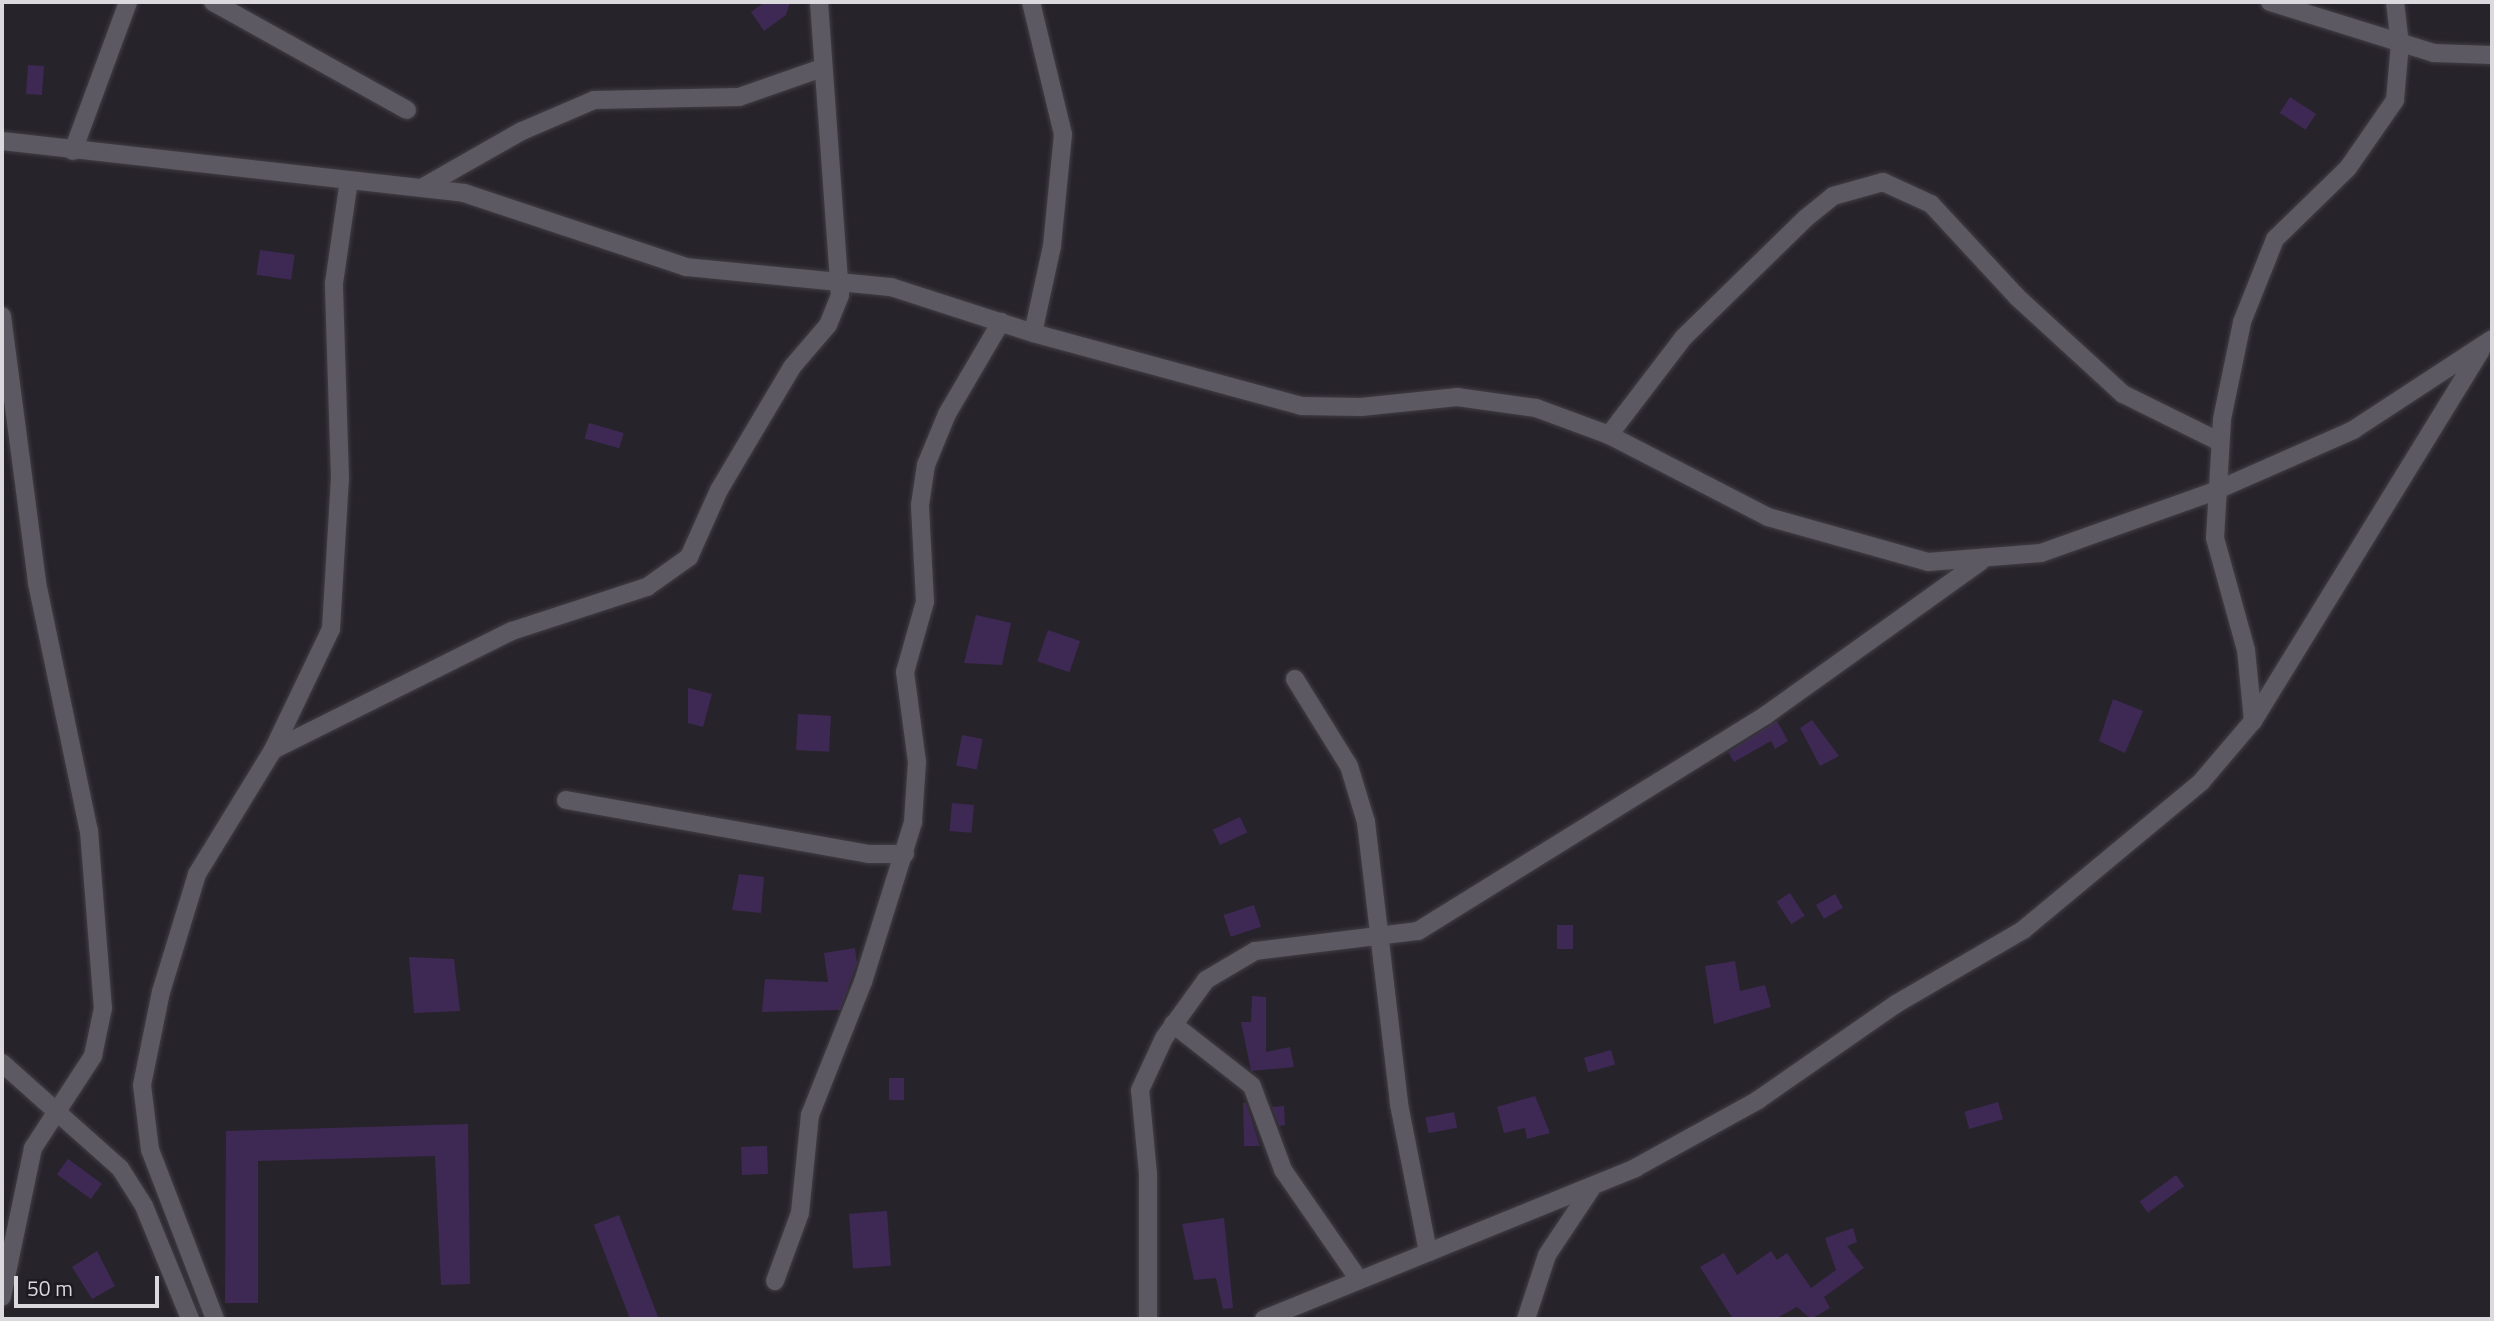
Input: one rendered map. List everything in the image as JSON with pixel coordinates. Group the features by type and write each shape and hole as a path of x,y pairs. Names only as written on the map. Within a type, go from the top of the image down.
{"street":[{"path":"73,151 128,2"},
{"path":"213,2 407,110"},
{"path":"273,750 512,631 674,573 689,557 719,490 785,378 828,324 841,278 819,69 819,2"},
{"path":"1031,2 1063,134 1052,246 1033,333"},
{"path":"2270,2 2400,44 2492,55"},
{"path":"2253,721 2246,650 2215,538 2215,491 2220,442 2242,322 2264,260 2275,239 2348,168 2389,112 2400,44 2395,2"},
{"path":"425,187 522,131 594,100 740,97 819,69"},
{"path":"2,141 73,151 425,187 504,203 686,267 841,278 930,297 1033,333 1301,406 1476,398 1536,408 1609,435 1700,486 1810,533 1897,557 1981,561 2060,547 2215,491 2353,430 2488,342"},
{"path":"215,1319 150,1150 142,1085 183,911 206,859 273,750 321,653 335,603 340,480 334,283 349,180"},
{"path":"1609,435 1684,337 1806,218 1833,196 1884,182 1904,187 1939,212 2017,297 2123,394 2220,442"},
{"path":"2,316 37,583 89,831 100,950 101,1034 60,1116 30,1156 4,1273 2,1297"},
{"path":"775,1281 800,1213 810,1115 848,1027 905,854 916,790 905,672 925,602 922,483 943,422 1001,322"},
{"path":"1264,1319 1357,1277 1592,1187 1758,1100 1896,1004 2023,930 2192,790 2253,721 2488,342"},
{"path":"1147,1319 1148,1174 1139,1100 1172,1024 1206,980 1243,955 1418,931 1766,715 1981,561"},
{"path":"1295,680 1328,724 1358,790 1376,937 1428,1252"},
{"path":"566,800 868,854 905,854"},
{"path":"1172,1024 1252,1086 1283,1170 1357,1277"},
{"path":"2,1063 132,1185 190,1319"},
{"path":"1526,1319 1547,1255 1592,1187"}],"building":[{"path":"765,2 790,2 786,15 764,31 751,12"},
{"path":"28,65 44,66 42,95 26,94"},
{"path":"2290,97 2316,114 2306,130 2280,113"},
{"path":"260,250 295,255 291,280 257,275"},
{"path":"589,423 624,433 619,448 585,438"},
{"path":"976,615 1011,623 1002,665 964,663"},
{"path":"1048,630 1080,641 1069,672 1037,661"},
{"path":"688,688 712,694 703,727 688,723"},
{"path":"2113,699 2143,711 2125,753 2099,741"},
{"path":"798,714 831,716 829,752 796,750"},
{"path":"1812,720 1839,756 1820,766 1800,728"},
{"path":"1777,721 1788,741 1775,749 1771,741 1734,762 1728,752"},
{"path":"962,735 983,739 977,769 956,765"},
{"path":"952,803 974,805 971,833 950,831"},
{"path":"1240,817 1247,832 1220,845 1213,830"},
{"path":"739,874 764,877 761,913 732,910"},
{"path":"1790,893 1805,916 1791,924 1777,902"},
{"path":"1835,894 1843,908 1824,919 1816,905"},
{"path":"1254,905 1261,927 1231,937 1224,915"},
{"path":"1557,925 1573,925 1573,949 1557,949"},
{"path":"855,948 857,963 840,1010 762,1012 765,979 828,982 824,953"},
{"path":"409,957 454,959 460,1011 414,1013"},
{"path":"1735,961 1740,991 1765,985 1771,1007 1714,1024 1705,966"},
{"path":"1252,996 1266,997 1266,1052 1290,1047 1294,1067 1251,1071 1241,1022 1251,1022"},
{"path":"1611,1050 1615,1064 1588,1072 1584,1058"},
{"path":"889,1078 904,1078 904,1100 889,1100"},
{"path":"1535,1096 1550,1133 1527,1139 1525,1128 1504,1133 1497,1107"},
{"path":"1998,1102 2003,1119 1969,1129 1964,1112"},
{"path":"1243,1103 1246,1103 1260,1146 1244,1146"},
{"path":"1284,1106 1285,1125 1279,1126 1272,1107"},
{"path":"1454,1112 1457,1128 1429,1133 1426,1118"},
{"path":"468,1124 470,1284 441,1285 435,1156 258,1161 258,1303 225,1303 226,1131"},
{"path":"767,1146 768,1174 742,1175 741,1147"},
{"path":"68,1159 102,1184 91,1199 57,1174"},
{"path":"2176,1175 2184,1186 2148,1213 2140,1201"},
{"path":"887,1211 891,1266 853,1269 849,1214"},
{"path":"619,1215 659,1319 630,1319 594,1225"},
{"path":"1224,1218 1233,1308 1223,1309 1216,1278 1194,1280 1182,1224"},
{"path":"1853,1228 1857,1242 1847,1246 1864,1268 1824,1297 1830,1308 1811,1319 1797,1307 1775,1319 1733,1319 1700,1267 1724,1253 1737,1275 1771,1251 1777,1260 1787,1253 1811,1288 1836,1270 1825,1238"},
{"path":"97,1251 115,1286 92,1299 72,1267"}]}
